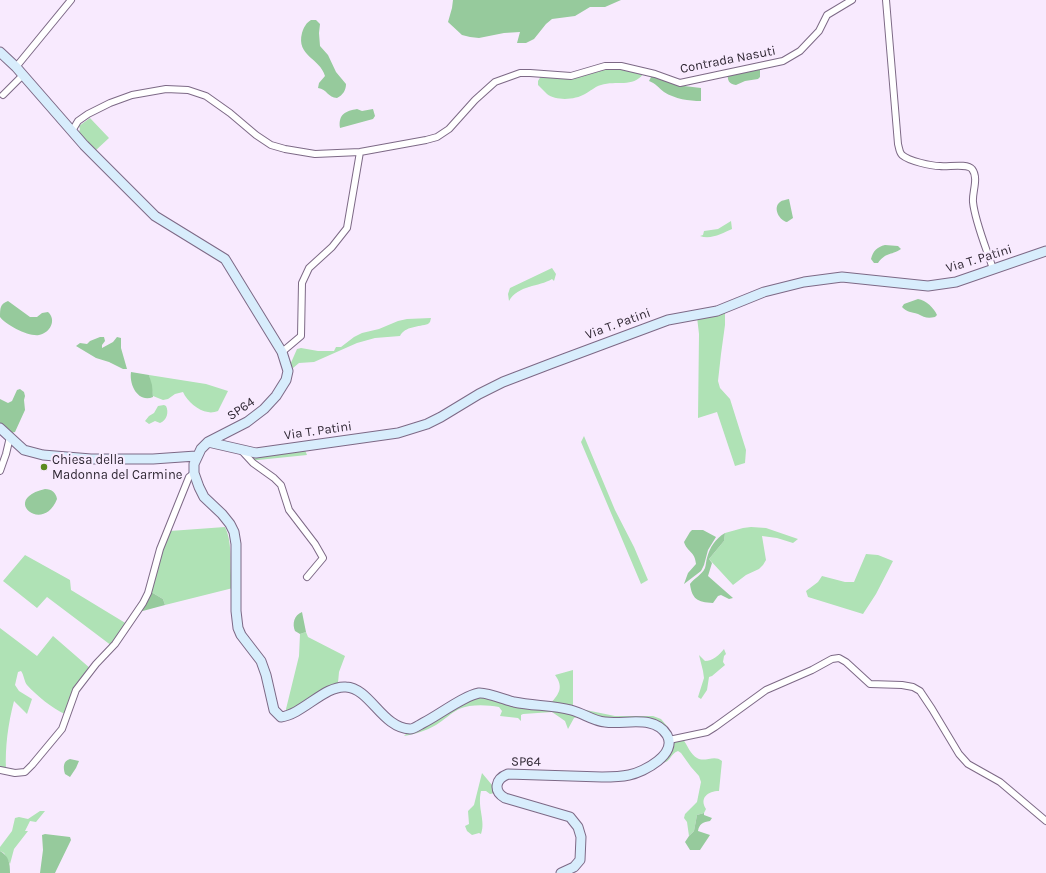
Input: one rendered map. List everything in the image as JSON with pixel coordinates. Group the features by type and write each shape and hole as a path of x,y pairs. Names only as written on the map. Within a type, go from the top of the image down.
{"street":[{"path":"16,67 71,0"},
{"name":"Contrada Nasuti","path":"72,131 78,121 110,102 132,95 166,89 188,90 206,96 271,145 316,154 360,152 437,137 449,129 475,100 496,82 520,74 530,73 571,76 605,66 621,66 655,74 680,83 782,61 800,51 819,31 827,15 852,0"},
{"path":"886,0 898,144 901,153 906,157 924,163 939,166 966,166 974,171 975,183 973,203 993,269"},
{"name":"SP64","path":"0,52 16,67 84,145 155,216 225,259 282,352 288,371 286,380 276,396 264,409 247,422 208,442 196,456"},
{"path":"3,95 23,75"},
{"path":"282,352 300,336 302,283 309,268 332,247 347,228 360,152"},
{"name":"Via T. Patini","path":"208,442 256,453 398,433 427,424 442,417 479,394 503,382 668,320 717,310 764,292 804,282 842,277 928,286 956,282 1046,251"},
{"path":"0,428 24,450 43,454 91,459 153,459 196,456 194,473 199,487 204,497 222,514 234,532 236,544 236,612 238,628 241,635 261,661 266,675 274,710 281,717 292,714 335,689 346,687 358,691 390,721 400,728 412,729 466,698 480,693 515,702 571,710 605,722 649,722 664,731 669,740 711,730 766,690 806,673 832,658 839,658 846,662 870,684 914,687 920,692 932,709 959,754 968,764 1000,782 1046,821"},
{"path":"0,471 10,437"},
{"path":"241,450 253,464 274,478 281,485 290,510 322,555 323,558 307,577"},
{"path":"0,770 15,773 25,772 32,766 62,729 76,690 96,664 115,644 148,594 160,549 189,477 194,473"},
{"name":"SP64","path":"561,873 574,867 580,860 581,837 575,822 570,817 556,812 501,796 496,786 501,777 508,774 617,777 629,775 643,770 664,756 668,751 669,740"}],"green space":[{"path":"453,0 621,0 605,7 590,7 575,16 552,19 534,39 526,43 517,43 520,32 504,33 479,38 462,35 448,22"},
{"path":"311,20 316,20 320,24 320,46 328,55 336,72 346,84 344,92 337,98 332,97 324,90 318,88 319,83 325,76 322,70 302,47 302,33 305,25"},
{"path":"601,68 620,68 643,74 634,81 601,85 576,98 555,98 547,94 538,85 538,81 541,76 567,78"},
{"path":"760,68 760,77 758,79 745,81 736,85 730,83 728,80 728,74"},
{"path":"652,75 684,86 701,88 701,101 682,99 664,92 649,81"},
{"path":"357,109 362,111 373,109 375,116 373,119 340,128 340,119 342,116 346,112"},
{"path":"90,118 109,138 95,151 79,132 79,126"},
{"path":"789,199 793,218 787,222 780,217 777,208 781,201"},
{"path":"731,221 732,229 713,237 700,236 703,235 704,231 718,229"},
{"path":"885,245 898,246 901,249 886,256 878,263 874,263 871,259 874,252 878,248"},
{"path":"552,268 556,274 554,281 552,279 547,282 523,289 509,301 508,294 510,288"},
{"path":"918,299 929,305 937,315 930,318 907,311 902,307 904,304"},
{"path":"8,301 30,317 37,317 42,313 48,312 52,319 51,326 46,332 39,335 18,330 0,317 0,309 2,305"},
{"path":"725,311 725,325 718,381 720,388 730,399 746,450 745,463 735,466 717,412 698,418 699,334 697,317"},
{"path":"431,318 428,324 405,330 400,336 375,338 357,343 314,362 299,363 293,368 290,365 297,349 301,348 318,351 334,351 336,347 341,347 362,333 379,329 407,319"},
{"path":"104,337 105,341 102,348 113,342 117,337 121,338 121,348 127,369 123,369 109,362 96,358 76,346 80,343 87,344 90,341"},
{"path":"131,372 149,375 153,397 143,397 136,392 131,382"},
{"path":"149,375 206,384 228,391 218,411 204,411 193,405 183,392 163,400 153,396"},
{"path":"20,389 24,392 25,396 25,410 15,432 11,433 0,425 0,399 8,403 12,401 17,390"},
{"path":"164,405 167,408 167,413 166,418 162,422 160,423 155,421 149,424 145,421 154,413 158,406"},
{"path":"584,436 615,510 634,547 648,580 641,584 581,442"},
{"path":"305,450 307,455 258,460 253,460 251,458"},
{"path":"45,489 55,493 57,499 51,509 43,514 35,514 29,511 25,506 26,500 32,494"},
{"path":"225,527 228,534 230,549 233,588 165,605 163,599 151,592 164,544 170,531"},
{"path":"751,527 766,528 798,539 793,543 777,538 762,536 766,560 759,569 746,575 733,585 709,559 724,541 725,533"},
{"path":"692,530 703,530 716,537 708,550 701,571 684,584 688,573 696,564 693,554 684,542"},
{"path":"725,533 724,541 709,559 712,563 708,576 733,598 729,599 721,595 718,596 713,603 699,601 692,593 690,584 704,570 711,547 718,538"},
{"path":"866,554 878,555 893,561 876,594 863,614 808,597 806,591 818,582 822,576 845,582 854,582"},
{"path":"25,555 70,580 71,590 127,624 112,646 47,597 37,608 3,581"},
{"path":"151,592 163,599 165,605 139,612"},
{"path":"302,612 306,632 300,634 295,631 294,623 295,617"},
{"path":"0,628 37,656 53,636 91,669 65,714 50,705 35,693 25,682 21,671 18,672 15,685 19,691 32,699 27,714 14,701 7,736 6,770 0,769"},
{"path":"306,632 308,637 345,656 339,672 338,683 342,684 286,712 299,656 300,634"},
{"path":"724,649 726,654 723,662 725,665 709,677 707,690 701,699 698,697 704,678 699,655 705,661 708,661 716,657"},
{"path":"573,670 573,707 551,703 556,697 560,687 558,679 555,675"},
{"path":"480,696 525,709 560,711 577,717 574,718 568,729 565,721 552,712 523,714 521,715 521,721 518,718 500,716 502,711 499,707 484,705 464,707 453,712 428,729 416,733 404,736 406,734 418,732 456,705"},
{"path":"576,708 615,716 653,716 661,719 673,737 664,726 608,718"},
{"path":"683,739 695,757 703,760 716,758 722,761 719,791 711,792 704,798 704,805 706,809 704,813 697,815 694,831 689,836 687,822 684,818 685,814 697,802 701,782 699,776 678,751 675,752 667,761 662,763 662,760 674,742"},
{"path":"70,759 79,761 70,777 65,774 64,767 66,761"},
{"path":"482,773 492,785 495,793 490,794 486,791 481,791 480,803 483,824 481,834 479,833 472,835 467,831 465,826 469,824 468,811 474,805"},
{"path":"40,811 45,811 36,822 30,821 25,831 28,831 14,849 10,864 4,853 0,851 0,847 12,831 15,818 19,817 28,819"},
{"path":"704,813 704,815 712,818 710,821 702,824 698,831 710,835 700,850 690,850 685,842 694,831 697,815"},
{"path":"45,834 70,837 71,840 55,873 40,873 43,850 42,835"},
{"path":"0,851 8,860 10,873 0,873"}],"place":[{"name":"Chiesa della Madonna del Carmine","path":"44,467"}]}
